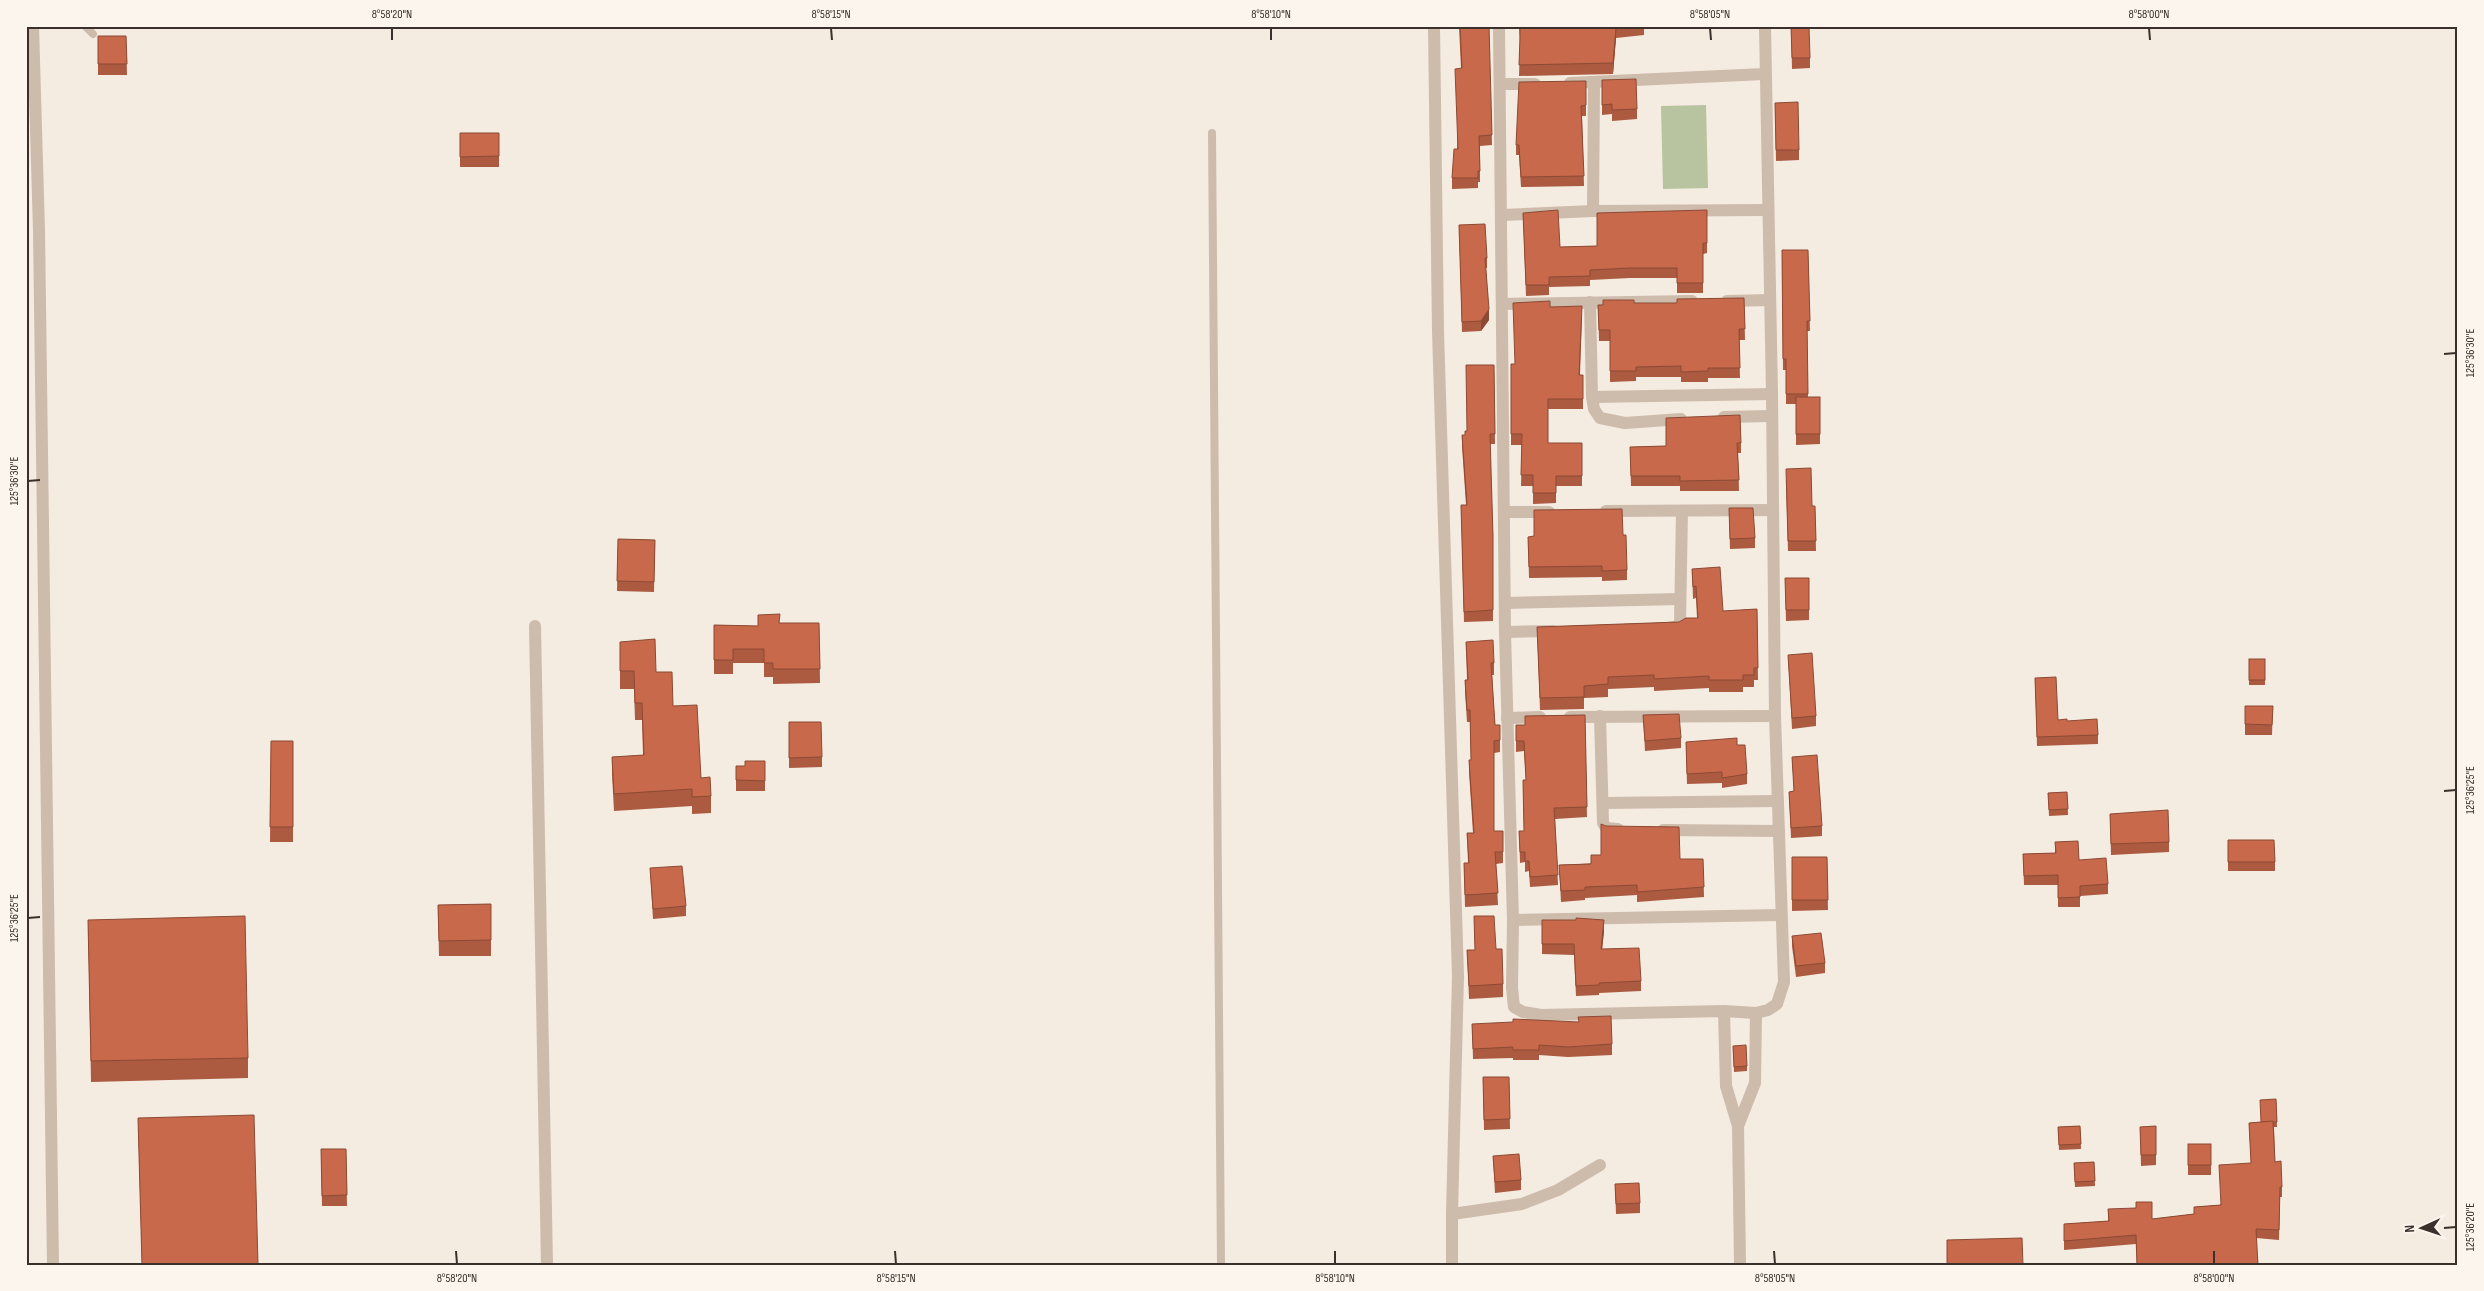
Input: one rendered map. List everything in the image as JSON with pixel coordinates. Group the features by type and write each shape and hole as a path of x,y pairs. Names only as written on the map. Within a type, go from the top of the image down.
{"street":[{"path":"33,26 39,231 52,1265"},
{"path":"1434,26 1438,331 1458,976 1452,1265"},
{"path":"1499,26 1505,632 1513,920 1512,988 1514,1007 1523,1012 1541,1015 1724,1011 1756,1013 1768,1010 1778,1004 1784,982 1775,716 1772,394 1764,74 1765,26"},
{"path":"1500,84 1594,83 1764,74"},
{"path":"1593,211 1594,83"},
{"path":"1502,214 1593,211 1768,210"},
{"path":"1502,304 1770,300"},
{"path":"1590,302 1592,397 1594,409 1600,418 1625,423 1696,418"},
{"path":"1592,397 1772,394"},
{"path":"1715,418 1771,416"},
{"path":"1655,628 1679,626 1682,510"},
{"path":"1593,511 1773,510"},
{"path":"1504,512 1563,512"},
{"path":"1505,603 1680,599"},
{"path":"535,626 548,1265"},
{"path":"1505,632 1565,631"},
{"path":"1600,716 1603,823 1606,828 1635,829"},
{"path":"1508,718 1775,716"},
{"path":"1603,803 1778,801"},
{"path":"1654,830 1778,831"},
{"path":"1513,920 1781,915"},
{"path":"1724,1011 1726,1081 1738,1126 1740,1265"},
{"path":"1738,1126 1755,1083 1756,1013"},
{"path":"1452,1214 1522,1204 1558,1190 1600,1165"}],"lane":[{"path":"85,26 92,34"},
{"path":"1212,133 1221,1265"}],"green space":[{"path":"1706,105 1708,188 1663,189 1661,106"}],"building":[{"path":"1460,26 1489,26 1492,135 1479,136 1480,171 1478,171 1478,178 1452,178 1454,149 1458,149 1455,69 1462,68"},
{"path":"1520,26 1630,26 1616,28 1613,63 1519,65"},
{"path":"1791,26 1809,26 1810,58 1792,58"},
{"path":"98,36 126,36 127,64 98,64"},
{"path":"1636,79 1637,109 1612,110 1612,104 1602,105 1602,80"},
{"path":"1586,81 1586,105 1581,106 1584,176 1521,177 1519,145 1516,145 1519,82"},
{"path":"1798,102 1799,150 1776,150 1775,103"},
{"path":"460,133 499,133 499,156 460,157"},
{"path":"1558,210 1560,247 1597,246 1597,213 1707,210 1707,243 1703,243 1703,283 1677,283 1677,268 1630,268 1590,270 1590,276 1549,277 1549,285 1526,285 1523,213"},
{"path":"1485,224 1487,258 1485,258 1489,309 1481,321 1462,322 1459,225"},
{"path":"1782,250 1808,250 1810,321 1807,321 1808,394 1786,394 1786,359 1783,359"},
{"path":"1744,298 1745,329 1739,329 1740,368 1708,368 1708,371 1681,372 1681,366 1636,367 1636,371 1610,371 1610,330 1599,330 1598,305 1603,305 1603,300 1634,300 1634,303 1677,303 1677,299"},
{"path":"1550,301 1550,307 1582,306 1579,375 1583,375 1583,399 1548,399 1548,443 1582,443 1582,476 1556,476 1556,493 1533,493 1533,475 1521,475 1522,434 1511,434 1511,364 1515,364 1513,303"},
{"path":"1466,365 1494,365 1495,434 1490,434 1493,610 1464,612 1461,505 1467,505 1462,435 1465,435 1465,431 1467,431"},
{"path":"1796,397 1820,397 1820,434 1796,434"},
{"path":"1740,415 1741,443 1737,443 1739,480 1680,481 1680,476 1631,476 1630,447 1666,446 1666,418"},
{"path":"1811,468 1812,506 1815,506 1816,541 1788,541 1786,469"},
{"path":"1729,508 1753,508 1755,538 1730,539"},
{"path":"1622,509 1623,535 1626,535 1627,570 1602,571 1602,566 1529,567 1528,537 1534,536 1534,510"},
{"path":"618,539 655,540 654,582 617,581"},
{"path":"1720,567 1723,611 1757,609 1758,668 1754,668 1754,675 1743,675 1743,680 1709,680 1709,676 1654,679 1654,675 1608,677 1608,684 1584,686 1584,697 1540,698 1537,627 1679,622 1686,618 1698,618 1696,586 1693,587 1692,569"},
{"path":"1785,578 1809,578 1809,610 1786,610"},
{"path":"780,614 779,623 819,623 820,669 773,669 773,663 764,663 764,649 733,649 733,660 714,660 714,625 758,626 758,615"},
{"path":"655,639 656,672 672,672 673,706 697,705 701,778 710,777 711,796 692,797 692,789 614,794 612,757 644,755 642,703 635,703 634,671 620,671 620,642"},
{"path":"1493,640 1494,663 1491,663 1495,725 1500,725 1500,740 1494,741 1494,831 1503,831 1503,852 1495,852 1498,893 1465,895 1464,863 1469,863 1467,833 1474,833 1469,760 1471,760 1470,710 1467,710 1465,680 1468,680 1466,642"},
{"path":"1812,653 1816,716 1792,718 1788,655"},
{"path":"2249,659 2265,659 2265,680 2249,680"},
{"path":"2056,677 2058,720 2097,719 2098,735 2037,737 2035,678"},
{"path":"2245,706 2273,706 2272,725 2245,724"},
{"path":"1679,714 1681,738 1645,741 1643,715"},
{"path":"1585,715 1587,807 1554,808 1558,875 1530,877 1529,861 1525,861 1525,852 1520,852 1519,831 1524,831 1523,780 1526,780 1524,741 1516,741 1516,725 1525,725 1525,716"},
{"path":"789,722 821,722 822,757 789,758"},
{"path":"1737,738 1737,745 1745,745 1747,774 1722,778 1722,772 1687,774 1686,742"},
{"path":"271,741 293,741 293,827 270,827"},
{"path":"1817,755 1822,826 1791,828 1789,792 1794,791 1792,757"},
{"path":"745,761 765,761 765,781 736,780 736,766 745,766"},
{"path":"2067,792 2068,809 2049,810 2048,793"},
{"path":"2168,810 2169,842 2111,844 2110,814"},
{"path":"1601,824 1606,826 1679,827 1680,859 1703,859 1704,887 1637,892 1637,885 1585,887 1585,890 1561,891 1559,865 1591,864 1591,855 1601,855"},
{"path":"2228,840 2274,840 2275,862 2228,862"},
{"path":"2078,841 2079,860 2106,858 2108,884 2080,886 2080,897 2058,898 2058,875 2024,876 2023,854 2056,853 2055,842"},
{"path":"1792,857 1827,857 1828,900 1792,900"},
{"path":"682,866 686,906 653,909 650,868"},
{"path":"491,904 491,940 439,941 438,905"},
{"path":"245,916 248,1058 91,1061 88,920"},
{"path":"1474,916 1494,916 1496,949 1502,949 1503,984 1469,986 1467,950 1475,950"},
{"path":"1576,918 1604,920 1601,949 1639,948 1641,981 1576,986 1574,944 1542,944 1542,920 1576,920"},
{"path":"1821,933 1825,963 1796,966 1792,936"},
{"path":"1611,1016 1612,1044 1568,1047 1539,1045 1539,1050 1513,1050 1513,1047 1473,1049 1472,1024 1513,1022 1513,1019 1579,1022 1578,1017"},
{"path":"1746,1045 1747,1066 1734,1067 1733,1046"},
{"path":"1483,1077 1509,1077 1510,1119 1484,1120"},
{"path":"2276,1099 2277,1122 2261,1122 2260,1100"},
{"path":"254,1115 258,1265 142,1265 138,1118"},
{"path":"2273,1121 2275,1162 2281,1161 2282,1187 2280,1187 2279,1230 2256,1229 2258,1265 2137,1265 2136,1235 2064,1241 2064,1224 2109,1221 2108,1209 2136,1208 2136,1202 2152,1202 2152,1219 2194,1214 2194,1207 2221,1205 2219,1165 2251,1163 2249,1123"},
{"path":"2080,1126 2081,1144 2059,1145 2058,1127"},
{"path":"2156,1126 2156,1155 2141,1155 2140,1127"},
{"path":"2188,1144 2211,1144 2211,1165 2188,1165"},
{"path":"321,1149 346,1149 347,1195 322,1196"},
{"path":"1519,1154 1521,1180 1495,1182 1493,1156"},
{"path":"2094,1162 2095,1181 2075,1182 2074,1163"},
{"path":"1639,1183 1640,1203 1616,1204 1615,1184"},
{"path":"2022,1238 2023,1265 1947,1265 1947,1240"}]}
